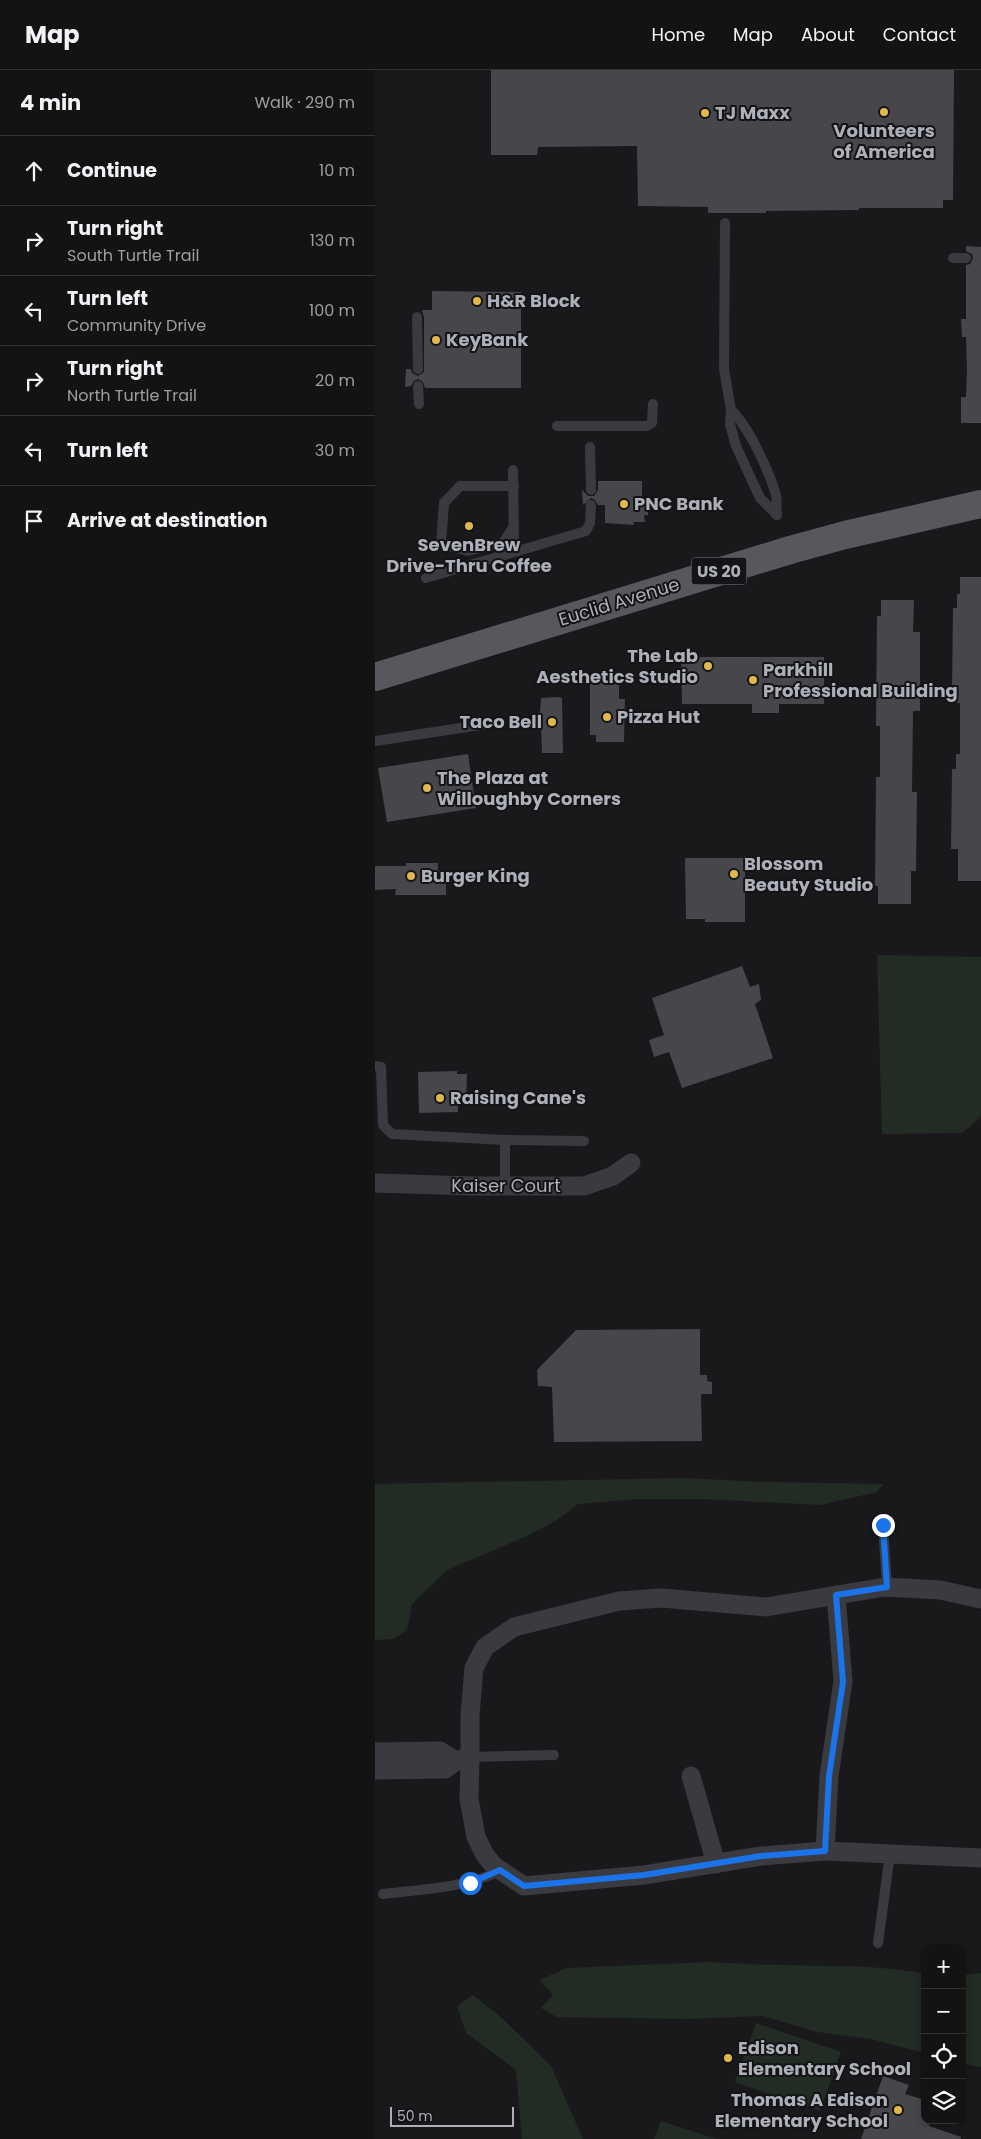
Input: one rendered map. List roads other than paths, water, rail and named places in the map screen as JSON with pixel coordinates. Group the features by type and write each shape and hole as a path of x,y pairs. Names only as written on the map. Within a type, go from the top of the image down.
{"main road":[{"name":"Euclid Avenue","path":"375,677 790,550 845,535 981,504"}],"street":[{"name":"Kaiser Court","path":"375,1183 584,1186 613,1176 631,1163"},
{"path":"981,1599 940,1590 887,1587 766,1607 670,1599 619,1600 514,1627 485,1647 474,1668 463,1759 476,1837 485,1855 494,1866 524,1886 644,1875 761,1856 825,1851 981,1858"},
{"path":"825,1851 829,1776 843,1682 836,1595"},
{"path":"375,1752 440,1751 463,1759"},
{"path":"375,1770 445,1769 463,1759"},
{"path":"691,1776 716,1864"}],"lane":[{"path":"725,223 724,369 731,410 730,424 736,446 761,498 777,515 776,496 755,445 741,420 731,410"},
{"path":"953,258 966,258"},
{"path":"417,317 418,370"},
{"path":"418,386 419,404"},
{"path":"557,426 647,426 652,423 653,404"},
{"path":"590,447 591,490"},
{"path":"513,470 514,551"},
{"path":"514,486 461,486 444,503 441,544 468,551 503,544 514,526"},
{"path":"426,578 586,531 590,523 591,505"},
{"path":"375,741 487,724"},
{"path":"375,1066 381,1067 383,1125 392,1134 505,1140 584,1141"},
{"path":"505,1140 505,1186"},
{"path":"883,1525 887,1587"},
{"path":"463,1759 554,1755"},
{"path":"878,1943 890,1854"},
{"path":"383,1894 461,1885 485,1878 500,1870"}],"place":[{"name":"Volunteers of America","path":"884,112"},
{"name":"TJ Maxx","path":"705,113"},
{"name":"H&R Block","path":"477,301"},
{"name":"KeyBank","path":"436,340"},
{"name":"PNC Bank","path":"624,504"},
{"name":"SevenBrew Drive-Thru Coffee","path":"469,526"},
{"name":"The Lab Aesthetics Studio","path":"708,666"},
{"name":"Parkhill Professional Building","path":"753,680"},
{"name":"Pizza Hut","path":"607,717"},
{"name":"Taco Bell","path":"552,722"},
{"name":"The Plaza at Willoughby Corners","path":"427,788"},
{"name":"Blossom Beauty Studio","path":"734,874"},
{"name":"Burger King","path":"411,876"},
{"name":"Raising Cane's","path":"440,1098"},
{"name":"Edison Elementary School","path":"728,2058"},
{"name":"Thomas A Edison Elementary School","path":"898,2110"}]}
